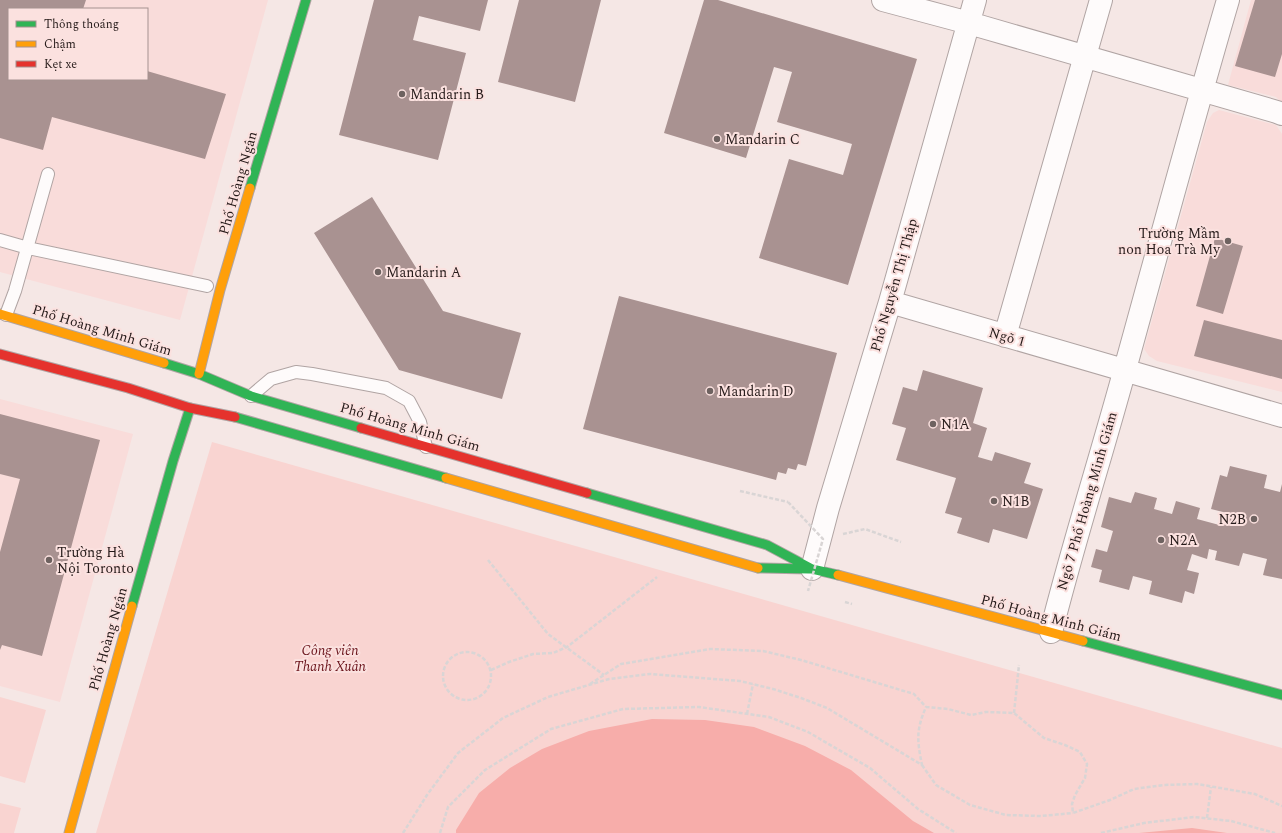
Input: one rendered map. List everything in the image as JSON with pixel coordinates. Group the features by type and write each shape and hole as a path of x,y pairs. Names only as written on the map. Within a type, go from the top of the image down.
{"street":[{"name":"Phố Hoàng Ngân","path":"199,374 223,283 306,0"},
{"path":"883,0 969,23 1282,114"},
{"name":"Phố Nguyễn Thị Thập","path":"812,569 828,508 890,302 975,0"},
{"path":"1005,336 1101,0"},
{"name":"Ngõ 7 Phố Hoàng Minh Giám","path":"1051,632 1064,581 1125,370 1228,0"},
{"name":"Ngõ 1","path":"890,302 1282,416"},
{"name":"Phố Hoàng Minh Giám","path":"3,315 199,374 251,396 767,545 812,569 1282,695"},
{"name":"Phố Hoàng Minh Giám","path":"0,354 128,388 190,408 238,418 760,569 812,569"},
{"name":"Phố Hoàng Ngân","path":"69,833 171,469 190,408"}],"lane":[{"path":"3,315 15,290 48,174"},
{"path":"0,240 28,248 207,286"},
{"path":"251,396 271,379 296,372 386,388 409,401 420,422 426,447"}],"path":[{"path":"740,491 788,502 823,539 808,591"},
{"path":"865,529 901,542"},
{"path":"488,560 548,634 604,675"},
{"path":"491,670 533,654 553,653 567,647 657,577"},
{"path":"588,685 621,664 710,649 763,651 801,660 914,694 926,707 948,709 971,715 986,712 1014,713 1044,738 1080,752 1087,764 1085,778 1075,795 1072,804 1072,813"},
{"path":"465,652 480,656 486,661 491,670 490,683 487,690 481,696 473,700 457,698 450,694 445,687 443,671 451,658 458,654 465,652"},
{"path":"1014,713 1019,665"},
{"path":"404,833 427,795 458,753 503,718 548,697 609,679 650,674 740,681 753,684 801,698 827,708 922,765"},
{"path":"747,714 753,684"},
{"path":"440,833 448,807 485,770 551,729 623,709 699,707 769,717 808,732 870,768 918,810 956,833"},
{"path":"926,707 919,723 918,745 922,765 936,785 970,805 1006,815 1041,816 1072,813 1134,790 1164,785 1197,784 1255,794 1282,806"},
{"path":"1207,818 1211,787"},
{"path":"1101,833 1144,823 1194,818 1231,820 1275,833"}],"shaded area":[{"path":"0,0 268,0 180,320 0,272"},
{"path":"1251,0 1282,0 1282,103 1276,97 1228,85"},
{"name":"Trường Mầm non Hoa Trà My","path":"1219,110 1276,125 1282,134 1282,392 1157,361 1149,356 1144,349 1207,122 1213,113"},
{"name":"Trường Hà Nội Toronto","path":"0,399 133,434 60,702 0,686"},
{"path":"652,719 705,720 754,727 805,746 851,770 913,821 934,833 456,833 456,830 479,793 510,768 542,749 589,731"},
{"path":"1192,828 1227,833 1139,833"}],"green space":[{"name":"Công viên Thanh Xuân","path":"212,442 1282,748 1282,833 96,833"},
{"path":"0,697 46,710 25,783 0,776"},
{"path":"0,803 21,808 14,833 0,833"}],"building":[{"path":"0,0 86,0 83,8 8,8 8,80 148,80 148,71 226,94 205,159 52,117 43,150 0,138"},
{"name":"Mandarin B","path":"374,0 488,0 480,31 419,16 413,40 466,53 438,160 339,135"},
{"name":"Mandarin B","path":"519,0 601,0 575,102 498,82"},
{"name":"Mandarin C","path":"704,0 718,0 917,59 848,285 759,258 789,159 843,175 852,144 777,122 792,72 774,67 746,158 664,133"},
{"path":"1255,0 1282,0 1282,54 1275,77 1235,66"},
{"name":"Mandarin A","path":"372,197 443,311 521,333 502,399 399,370 314,233"},
{"path":"1215,238 1243,246 1223,314 1196,306"},
{"name":"Mandarin D","path":"619,296 837,353 806,466 798,464 796,470 788,468 786,474 778,472 776,480 583,429"},
{"path":"1204,320 1282,340 1282,379 1194,356"},
{"path":"923,370 983,388 973,423 987,428 978,457 992,461 995,452 1031,463 1024,483 1043,489 1027,539 993,529 989,543 957,533 962,518 945,513 956,478 896,460 906,428 892,424 903,387 917,391"},
{"path":"0,414 100,440 42,656 2,645 0,650 0,552 20,479 0,474"},
{"path":"1230,466 1267,475 1264,488 1280,492 1282,484 1282,579 1263,575 1267,559 1243,553 1239,566 1215,560 1217,551 1209,549 1207,559 1192,554 1187,570 1199,573 1194,594 1185,591 1182,603 1149,594 1152,581 1133,576 1129,590 1099,582 1102,570 1091,567 1096,549 1107,552 1113,531 1101,527 1109,497 1131,503 1135,492 1157,498 1154,509 1172,514 1176,501 1200,508 1197,519 1223,526 1227,513 1211,509 1220,475 1227,477"}],"traffic: fast":[{"path":"250,188 306,0"},
{"path":"164,363 199,374 251,396 361,428"},
{"path":"132,606 173,461 190,408"},
{"path":"235,417 446,478"},
{"path":"587,493 767,545 812,569 838,575"},
{"path":"758,568 809,569"},
{"path":"1083,641 1282,695"}],"traffic: slow":[{"path":"199,374 220,290 250,188"},
{"path":"0,314 164,363"},
{"path":"446,478 758,568"},
{"path":"838,575 1083,641"},
{"path":"69,833 132,606"}],"traffic: jam":[{"path":"0,354 128,388 190,408 235,417"},
{"path":"361,428 587,493"}],"place":[{"name":"Mandarin B","path":"402,94"},
{"name":"Mandarin C","path":"717,139"},
{"name":"Trường Mầm non Hoa Trà My","path":"1228,241"},
{"name":"Mandarin A","path":"378,272"},
{"name":"Mandarin D","path":"710,391"},
{"name":"N1A","path":"933,424"},
{"name":"N1B","path":"994,501"},
{"name":"N2B","path":"1254,519"},
{"name":"N2A","path":"1161,540"},
{"name":"Trường Hà Nội Toronto","path":"49,560"}]}
